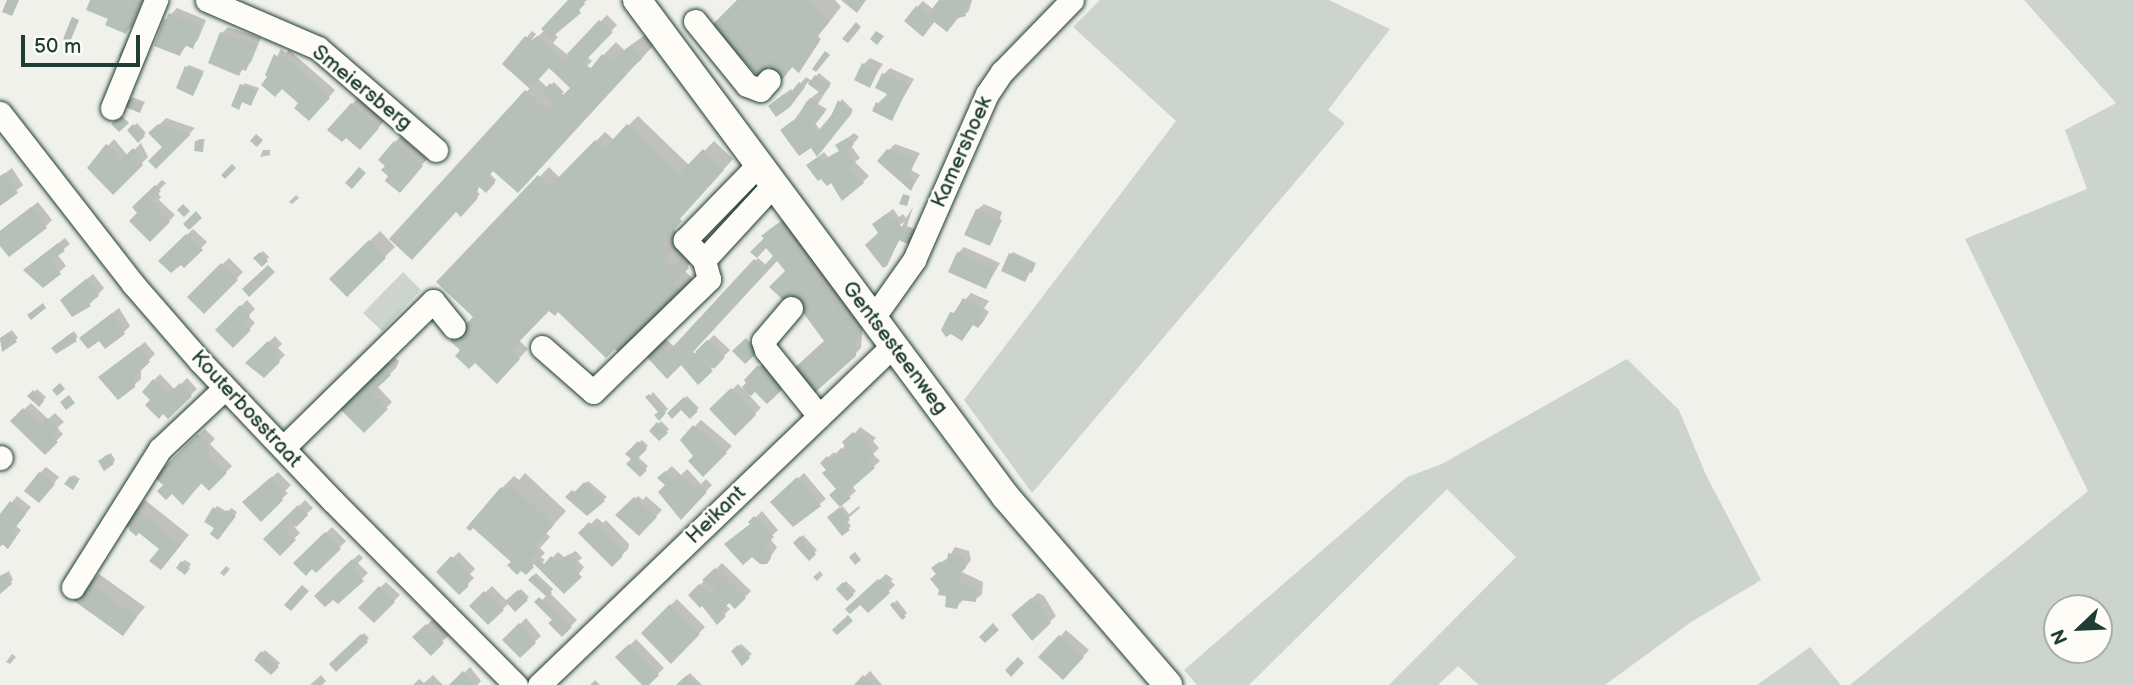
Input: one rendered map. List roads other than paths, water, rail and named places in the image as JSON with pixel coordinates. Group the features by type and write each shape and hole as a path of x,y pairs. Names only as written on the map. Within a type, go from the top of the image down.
{"main road":[{"name":"Gentsesteenweg","path":"637,0 1006,497 1168,685"}],"street":[{"path":"112,108 156,0"},
{"name":"Smeiersberg","path":"206,0 318,48 436,150"},
{"name":"Kamershoek","path":"873,318 914,260 987,94 1002,72 1072,0"},
{"path":"695,21 747,85 760,90 769,80"},
{"name":"Kouterbosstraat","path":"0,113 133,285 225,388 516,685"},
{"path":"542,347 593,392 709,279 704,260 685,240 766,174"},
{"path":"283,449 433,302 454,327"},
{"path":"791,308 763,341 819,415"},
{"name":"Heikant","path":"540,685 893,345"},
{"path":"73,587 160,449 225,388"}]}
